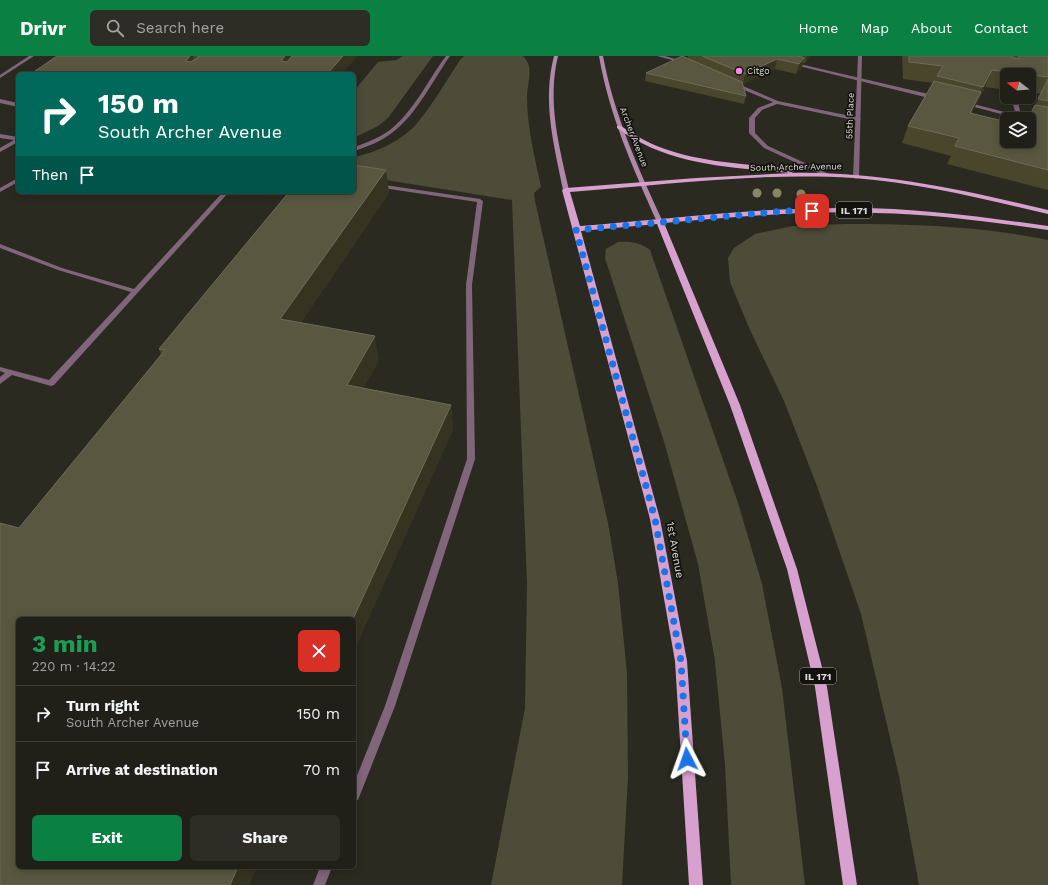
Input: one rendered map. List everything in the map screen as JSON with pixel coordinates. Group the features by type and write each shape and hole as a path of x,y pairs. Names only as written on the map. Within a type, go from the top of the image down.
{"main road":[{"path":"556,56 551,85 552,117 556,145 566,190"},
{"name":"Archer Avenue","path":"601,56 604,78 619,127 660,222"},
{"path":"619,127 636,139 653,148 674,154 754,167 827,175"},
{"name":"South Archer Avenue","path":"566,190 713,179 827,175 922,185 1048,212"},
{"name":"1st Avenue","path":"566,190 656,527 681,661 696,885"},
{"name":"IL 171","path":"850,885 821,687 792,569 735,405 660,222 785,211 852,210 927,214 1048,228"},
{"path":"576,230 660,222"}],"street":[{"path":"0,77 32,56"},
{"path":"356,148 376,140 394,128 409,111 448,56"},
{"path":"659,56 686,63"},
{"name":"55th Place","path":"856,177 860,56"},
{"path":"784,61 942,99"},
{"path":"728,81 777,102 858,119"},
{"path":"0,102 16,105"},
{"path":"777,102 760,109 752,118 752,133 766,147 827,175"},
{"path":"957,102 1000,113"},
{"path":"0,136 16,140"},
{"path":"0,150 16,141"},
{"path":"0,190 16,181"},
{"path":"356,791 390,706 471,459 469,285 480,201 370,185"},
{"path":"0,369 51,383 224,194"},
{"path":"0,246 60,269 135,292"},
{"path":"0,381 11,372"},
{"path":"319,885 325,869"}],"shaded area":[{"path":"403,56 433,56 388,118 378,126 356,137 356,89 378,62 396,60"},
{"path":"464,56 523,56 529,65 530,70 527,91 528,120 541,187 534,193 535,201 608,523 618,583 627,673 628,777 622,885 491,885 525,708 527,584 512,200 356,175 356,156 389,145 412,129 429,107"},
{"path":"846,224 973,229 1023,235 1048,240 1048,885 919,885 899,776 861,614 817,486 784,401 750,330 730,282 728,258 734,248 755,234 793,226"},
{"path":"618,242 635,243 650,250 738,503 762,584 782,688 805,885 731,885 725,765 715,661 698,564 665,445 605,258 606,249"}],"building":[{"path":"57,56 190,56 186,61 190,62 198,58 198,56 285,56 281,61 287,62 292,56 343,56 329,72 35,71"},
{"path":"682,56 742,82 746,96 646,73"},
{"path":"702,56 798,56 804,58 799,64 777,59 745,74"},
{"path":"909,56 1012,56 1013,58 1019,59 1019,56 1048,56 1048,77 1036,76 1036,68 1000,68 1000,71 992,70 983,87 937,76 943,66 909,62"},
{"path":"1048,79 1048,101 1038,99"},
{"path":"934,81 981,92 970,113 1000,120 1000,148 1036,148 1036,112 1032,112 1035,105 1048,107 1048,170 955,146 959,138 908,126"},
{"path":"356,165 386,170 280,319 375,336 347,385 451,405 354,617 16,617 16,869 237,869 230,885 0,885 0,523 19,528 165,350 159,349 287,194 356,194"}],"place":[{"name":"Citgo","path":"739,71"}],"route":[{"path":"687,759 681,661 655,519 576,230 785,211 812,211"}]}
